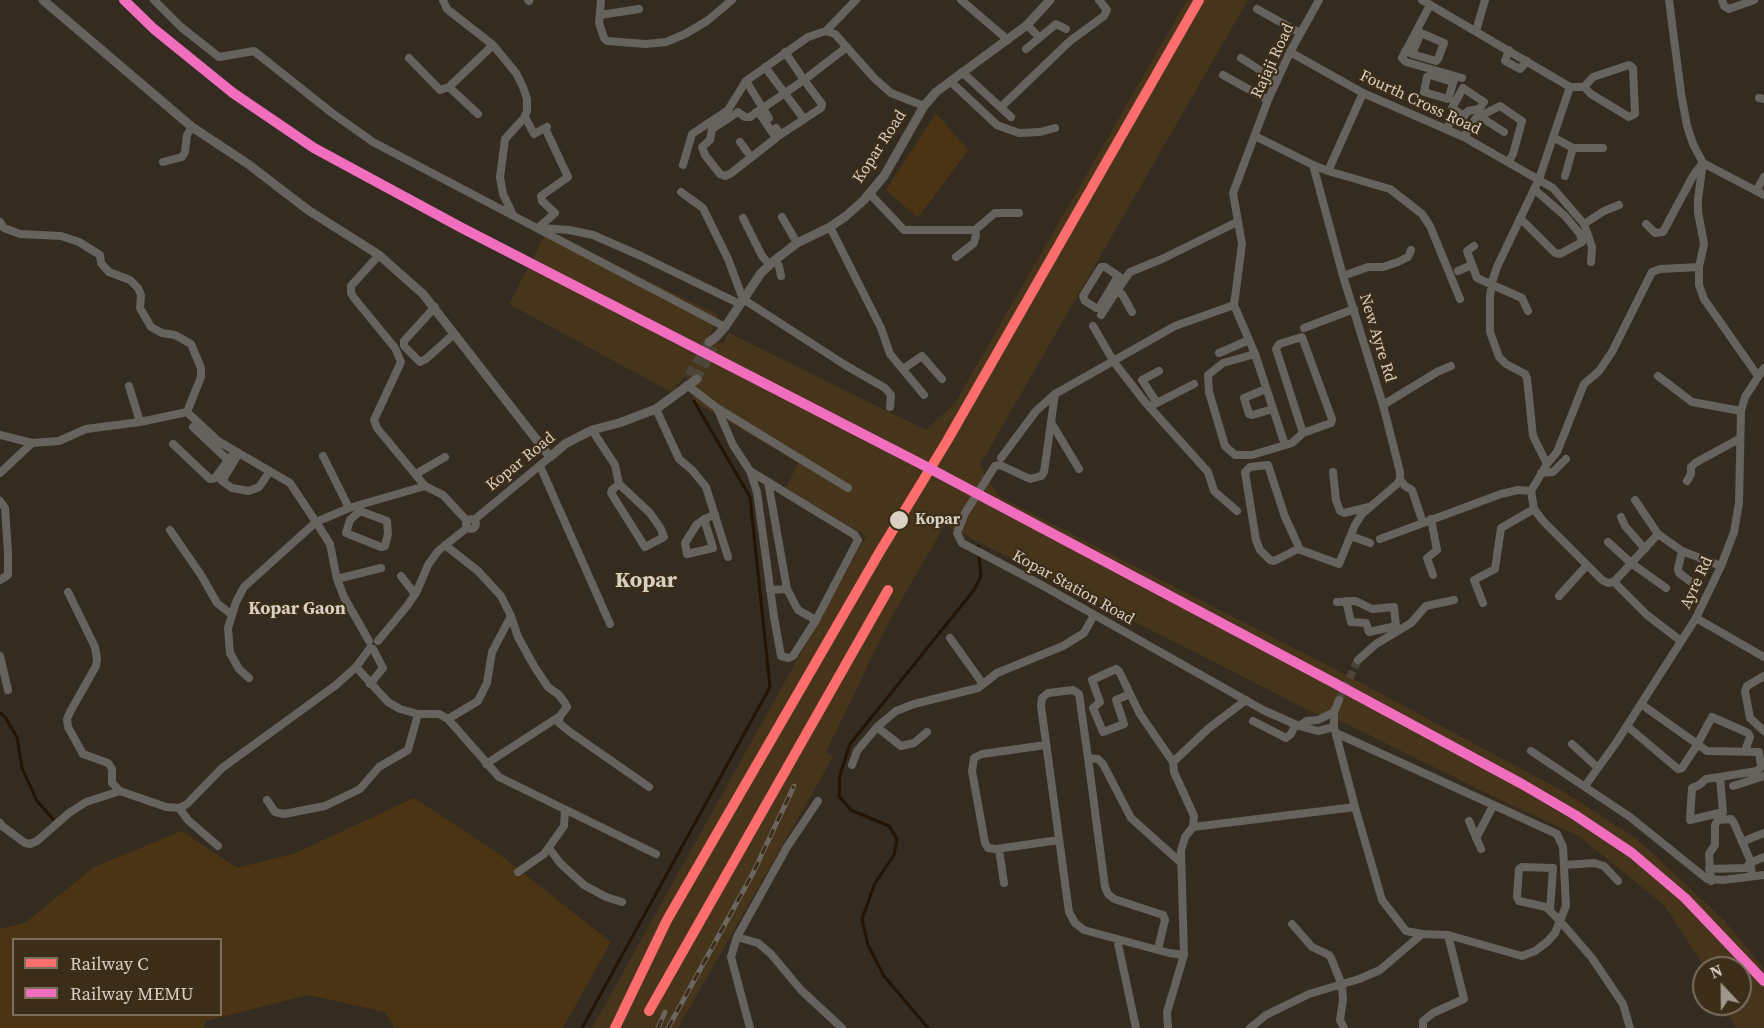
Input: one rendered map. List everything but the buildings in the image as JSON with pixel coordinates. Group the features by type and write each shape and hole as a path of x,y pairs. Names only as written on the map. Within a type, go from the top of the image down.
{"street":[{"path":"43,0 192,127 248,164 308,210 379,255 423,294 550,457"},
{"path":"154,0 181,27 219,57 254,51 332,113 373,142 725,327"},
{"path":"443,0 447,9 493,45 516,72 527,99 524,117 505,139 503,148 500,177 503,194 513,215"},
{"path":"601,0 599,22 607,41 646,44 666,42 685,34 707,21 732,0"},
{"path":"683,165 692,134 721,119 738,112 746,117 758,111 761,113 776,138 725,176 720,174 705,155 702,147 710,140 712,129 721,119 728,110 746,81 808,36 826,31 856,0"},
{"path":"961,0 1008,40"},
{"name":"Kopar Road","path":"714,341 761,273 772,262 797,243 830,227 846,216 869,193 884,176 924,106 936,92 1027,25 1050,0"},
{"path":"1001,107 1070,41 1104,16 1107,10 1099,0"},
{"path":"1308,0 1318,3"},
{"path":"1422,0 1570,87 1584,87 1629,117 1635,114 1633,68 1629,65 1593,77 1584,87"},
{"path":"1476,31 1485,0"},
{"path":"1669,0 1687,126 1703,163 1760,193 1764,177"},
{"path":"1722,0 1724,6 1729,9 1754,0"},
{"name":"Rajaji Road","path":"1234,305 1242,244 1233,193 1268,100 1290,52 1318,3"},
{"path":"1408,52 1430,5"},
{"path":"600,15 639,9"},
{"path":"1257,9 1300,33"},
{"path":"1026,49 1056,24 1066,29"},
{"path":"1027,25 1039,37"},
{"path":"826,31 835,34 875,79 891,93 924,106"},
{"path":"1408,52 1436,61 1444,43 1421,33 1402,58 1406,62 1457,78"},
{"path":"409,58 440,90 449,87 493,45"},
{"path":"763,108 847,47"},
{"path":"746,81 780,135 822,106 785,52"},
{"name":"Fourth Cross Road","path":"1290,52 1363,93 1464,137 1509,161 1553,188 1584,224"},
{"path":"1241,58 1277,81"},
{"path":"765,67 804,119"},
{"path":"962,72 1011,117"},
{"path":"1223,75 1268,100"},
{"path":"950,81 998,125 1019,133 1040,132 1055,128"},
{"path":"449,87 478,114"},
{"path":"1547,464 1533,436 1527,378 1525,374 1498,357 1490,332 1491,285 1539,179 1570,87"},
{"path":"1328,171 1363,93"},
{"path":"1464,137 1472,122 1500,106 1522,121 1509,161"},
{"path":"1446,129 1457,112"},
{"path":"1479,116 1504,132"},
{"path":"524,117 534,134 546,128 568,177 541,196 542,201 555,213 538,228"},
{"path":"524,117 531,134"},
{"path":"162,162 182,157 185,152 187,135 192,127"},
{"path":"1255,136 1328,171 1390,189 1422,214 1430,226 1460,299"},
{"path":"1554,137 1573,148 1603,148"},
{"path":"740,142 751,157"},
{"path":"1565,176 1573,148"},
{"path":"1646,225 1655,233 1662,232 1693,176 1703,163"},
{"path":"1703,163 1698,199 1698,213 1704,244 1699,267 1699,285 1704,299 1758,376"},
{"name":"New Ayre Rd","path":"1314,165 1343,276 1383,405 1400,479"},
{"path":"1520,218 1555,254 1560,254 1583,240 1565,216 1534,189"},
{"path":"681,192 703,208 728,259 741,302"},
{"path":"869,193 904,230 975,230 995,213 1019,213"},
{"path":"1592,262 1592,247 1584,224 1619,205"},
{"path":"782,217 797,243"},
{"path":"743,218 762,256 779,266 781,276"},
{"path":"0,222 4,228 20,234 61,236 79,242 100,255 101,263 109,272 130,280 138,288 141,295 140,308 151,327 162,333 175,335 191,344 201,368 201,377 187,412"},
{"path":"1120,278 1105,267 1101,267 1083,296 1085,301 1099,308 1120,278 1237,222"},
{"path":"830,227 881,328 890,354 924,394"},
{"path":"538,228 569,230 593,235 741,302 885,388 891,395 890,407"},
{"path":"956,257 975,243 975,230"},
{"path":"1474,246 1467,249 1472,265 1481,277 1491,285 1522,298 1528,311"},
{"path":"1343,276 1368,267 1383,267 1398,262 1408,257 1411,250"},
{"path":"379,255 351,286 351,292 400,354 401,362 374,420 377,428 425,486 443,495 469,523"},
{"path":"1458,271 1472,265"},
{"path":"1658,534 1614,582 1608,583 1602,580 1543,521 1534,508 1531,491 1562,442 1584,384 1599,371 1612,352 1652,272 1660,269 1699,267"},
{"path":"1101,315 1116,292 1120,278"},
{"path":"1116,292 1122,294 1132,312"},
{"path":"1001,458 1036,411 1055,394 1175,326 1234,305 1255,354 1285,445"},
{"path":"435,307 404,341 404,346 420,362 454,334"},
{"path":"1304,328 1354,309"},
{"path":"1093,326 1114,362 1208,472 1214,491 1238,511"},
{"path":"1255,354 1223,363 1208,375 1209,392 1225,446 1235,455 1252,455 1292,443 1303,433 1331,423 1332,419 1302,337 1278,344 1276,349 1303,433"},
{"path":"1220,353 1249,340"},
{"path":"903,369 922,356 942,379"},
{"path":"1383,405 1451,366"},
{"name":"Ayre Rd","path":"1585,786 1627,726 1681,641 1721,566 1734,532 1739,503 1741,411 1745,397 1764,368"},
{"path":"1153,405 1142,380 1159,371"},
{"path":"1658,376 1692,402 1741,411"},
{"path":"691,380 717,408 848,488"},
{"name":"Kopar Road","path":"179,808 190,801 222,768 336,685 356,667 415,594 428,565 438,551 469,523 565,444 592,430 656,409 674,398 691,380"},
{"path":"1153,405 1194,384"},
{"path":"129,386 140,422"},
{"path":"1266,389 1244,398 1249,414 1252,416 1273,409"},
{"path":"1055,394 1051,424 1079,469"},
{"path":"717,408 733,446 750,471 758,492 781,656 789,658 793,656 816,620 858,540 855,535 750,471"},
{"path":"656,409 680,459 706,487 728,557"},
{"path":"0,435 32,443 59,441 86,429 140,422 187,412"},
{"path":"187,412 233,456"},
{"name":"Kopar Station Road","path":"1051,424 1046,467 1041,476 1030,479 1000,465 994,468 965,513 957,533 962,543 1297,726"},
{"path":"193,428 233,456 270,471 290,483 330,544 337,579 344,597 373,645 383,668 370,684"},
{"path":"592,430 615,465 618,484 651,513 664,537 645,547 611,493 618,484"},
{"path":"1687,481 1691,474 1691,467 1695,463 1740,439"},
{"path":"0,473 32,443"},
{"path":"173,444 210,479 215,478 233,456"},
{"path":"233,456 222,481 232,488 249,490 259,487 270,471"},
{"path":"323,456 349,508"},
{"path":"416,474 446,457"},
{"path":"1541,473 1553,472 1566,459"},
{"path":"540,466 610,624"},
{"path":"1298,549 1285,517 1270,466 1247,469 1245,472 1256,540 1260,550 1270,560 1274,561 1298,549 1339,564 1355,525 1369,507 1392,491 1400,479 1412,490 1421,517"},
{"path":"1333,472 1336,500 1340,511 1344,513 1369,507"},
{"path":"768,482 787,589 798,610 816,620"},
{"path":"249,678 238,669 230,653 228,628 244,587 316,522 349,508 425,486"},
{"path":"1380,539 1501,494 1518,490 1531,491"},
{"path":"1635,500 1658,534 1682,551 1721,566"},
{"path":"0,501 5,508 8,553 8,575 0,580"},
{"path":"367,503 371,515"},
{"path":"1482,603 1474,579 1490,573 1494,568 1501,528 1534,508"},
{"path":"357,512 371,515 386,520 388,534 383,546 346,532 350,520 357,512"},
{"path":"704,519 712,545 711,550 687,555 685,542 697,524 704,519 715,514"},
{"path":"1621,517 1625,526 1645,549"},
{"path":"1431,519 1437,550 1427,558 1433,575"},
{"path":"170,530 201,575 216,603 232,615"},
{"path":"1351,536 1370,543"},
{"path":"712,545 723,542"},
{"path":"1608,542 1631,563 1666,588"},
{"path":"445,545 478,571 501,596 518,637 534,666 548,687 559,695 567,707 560,716 486,764"},
{"path":"1682,551 1679,573 1695,585"},
{"path":"1559,596 1587,565"},
{"path":"337,579 381,568"},
{"path":"401,576 415,594"},
{"path":"1614,582 1647,615 1681,641"},
{"path":"770,590 787,589"},
{"path":"68,592 95,647 97,659 96,666 68,719 68,727 83,754 108,763 112,769 112,783 120,791 166,807 179,808 188,820 218,846"},
{"path":"1358,660 1376,644 1411,623 1426,606 1454,600"},
{"path":"1337,602 1346,602 1358,602 1372,609 1394,607 1396,627 1369,632 1366,623 1351,622 1346,602"},
{"path":"852,765 857,751 877,727 896,711 914,704 978,688 997,672 1063,646 1084,633 1094,615"},
{"path":"448,719 478,701 487,683 492,652 511,616"},
{"path":"1695,618 1764,657"},
{"path":"950,638 983,684"},
{"path":"0,656 8,690"},
{"path":"356,667 388,702 400,709 418,714 439,714 448,719 500,777 656,854"},
{"path":"1130,694 1116,700 1124,723 1103,732 1093,708 1100,702 1092,680 1118,669 1137,707 1173,762 1174,772 1194,816 1193,827 1185,837 1179,861 1184,955 1167,1012 1168,1028"},
{"path":"1764,676 1747,686 1745,691 1750,718 1764,730"},
{"path":"1158,949 1165,920 1163,915 1114,899 1105,887 1079,694 1076,691 1048,693 1042,698 1041,706 1069,912 1075,923 1084,930 1117,939 1158,949 1184,955"},
{"path":"1173,762 1209,728 1246,700"},
{"path":"1297,726 1318,731 1335,730 1557,834 1562,840 1566,898 1555,933 1547,942 1535,951 1522,956 1449,935 1406,931 1382,900 1355,807 1335,730 1334,712 1339,700"},
{"path":"1641,704 1707,751 1759,752 1760,768 1706,779 1692,788 1690,820 1723,812 1720,777"},
{"path":"1118,706 1129,710 1137,707"},
{"path":"1253,721 1286,738 1297,726 1307,721 1318,720 1334,712"},
{"path":"267,800 275,812 284,814 325,806 360,789 379,767 408,750 418,714"},
{"path":"560,716 559,723 570,732 649,787"},
{"path":"1627,726 1677,769 1682,768 1697,746 1712,717 1748,733 1750,737 1745,752"},
{"path":"877,727 901,746 914,743 927,732"},
{"path":"1572,744 1598,768"},
{"path":"1046,745 982,754 974,758 972,771 985,843 988,848 999,849 1059,840"},
{"path":"1531,751 1630,817 1707,879 1711,881 1764,874"},
{"path":"1088,758 1098,759 1103,764 1131,818 1179,861"},
{"path":"1733,786 1764,776"},
{"path":"0,823 25,843 30,844 37,841 69,813 86,802 120,791"},
{"path":"750,1028 731,957 737,937 787,848 818,801"},
{"path":"1476,838 1493,806"},
{"path":"1193,827 1355,807"},
{"path":"518,872 549,848 564,826 565,810"},
{"path":"1711,881 1709,854 1715,845 1715,825 1718,820 1732,820 1750,863 1752,876"},
{"path":"1469,821 1482,849"},
{"path":"1742,842 1764,833"},
{"path":"549,848 560,863 584,885 606,897 622,902"},
{"path":"999,849 1004,883"},
{"path":"1709,869 1746,868 1750,863 1764,857"},
{"path":"1564,866 1593,863 1604,866 1618,881"},
{"path":"1550,910 1553,868 1522,867 1519,869 1517,897 1519,901 1546,907 1560,921 1592,958 1623,1004 1630,1028"},
{"path":"1292,924 1312,946 1329,955 1342,985 1343,1000 1340,1020 1344,1028"},
{"path":"1250,1028 1266,1015 1309,994 1342,985 1380,970 1422,934"},
{"path":"1423,1028 1423,1021 1433,1013 1464,999 1449,935"},
{"path":"737,937 758,943 771,954 801,990 842,1028"},
{"path":"1117,939 1136,1028"}],"shaded area":[{"path":"1187,0 1248,0 980,465 998,496 1333,668 1559,789 1636,838 1724,920 1764,969 1764,1028 1736,1028 1730,1016 1752,1016 1752,956 1697,956 1665,906 1580,837 1347,724 1314,713 945,525 892,616 826,752 833,757 678,1028 592,1028 866,536 786,488 798,463 693,401 694,383 685,376 671,392 509,304 547,231 718,315 709,338 715,342 723,343 729,333 926,430 955,403"},
{"path":"936,113 968,150 918,218 886,190"},
{"path":"414,798 495,851 611,942 563,1028 394,1028 385,1012 308,995 206,1021 204,1028 0,1028 0,929 25,923 94,867 182,831 237,868 293,854"}],"waterway":[{"path":"582,1028 770,687 750,497 694,401"},
{"path":"928,1028 884,976 868,945 862,919 875,883 894,855 897,839 889,826 851,810 839,796 840,775 850,744 974,590 981,576 978,546"},
{"path":"0,713 17,737 22,768 37,801 53,819"}],"tunnel":[{"path":"689,375 709,342"},
{"path":"697,379 715,345"},
{"path":"1339,700 1358,660"}],"railway":[{"path":"668,1028 753,873 794,786"},
{"path":"658,1028 665,1012"}],"rail line":[{"name":"MEMU","path":"124,0 154,29 233,93 314,148 462,228 925,466 1338,685 1575,815 1632,853 1685,898 1764,981"},
{"name":"C","path":"615,1028 667,920 879,553 947,441 1199,0"},
{"name":"C","path":"649,1011 888,590"}],"place":[{"name":"Kopar","path":"899,520"}],"district":[{"name":"Kopar","path":"646,581"},
{"name":"Kopar Gaon","path":"297,609"}]}
